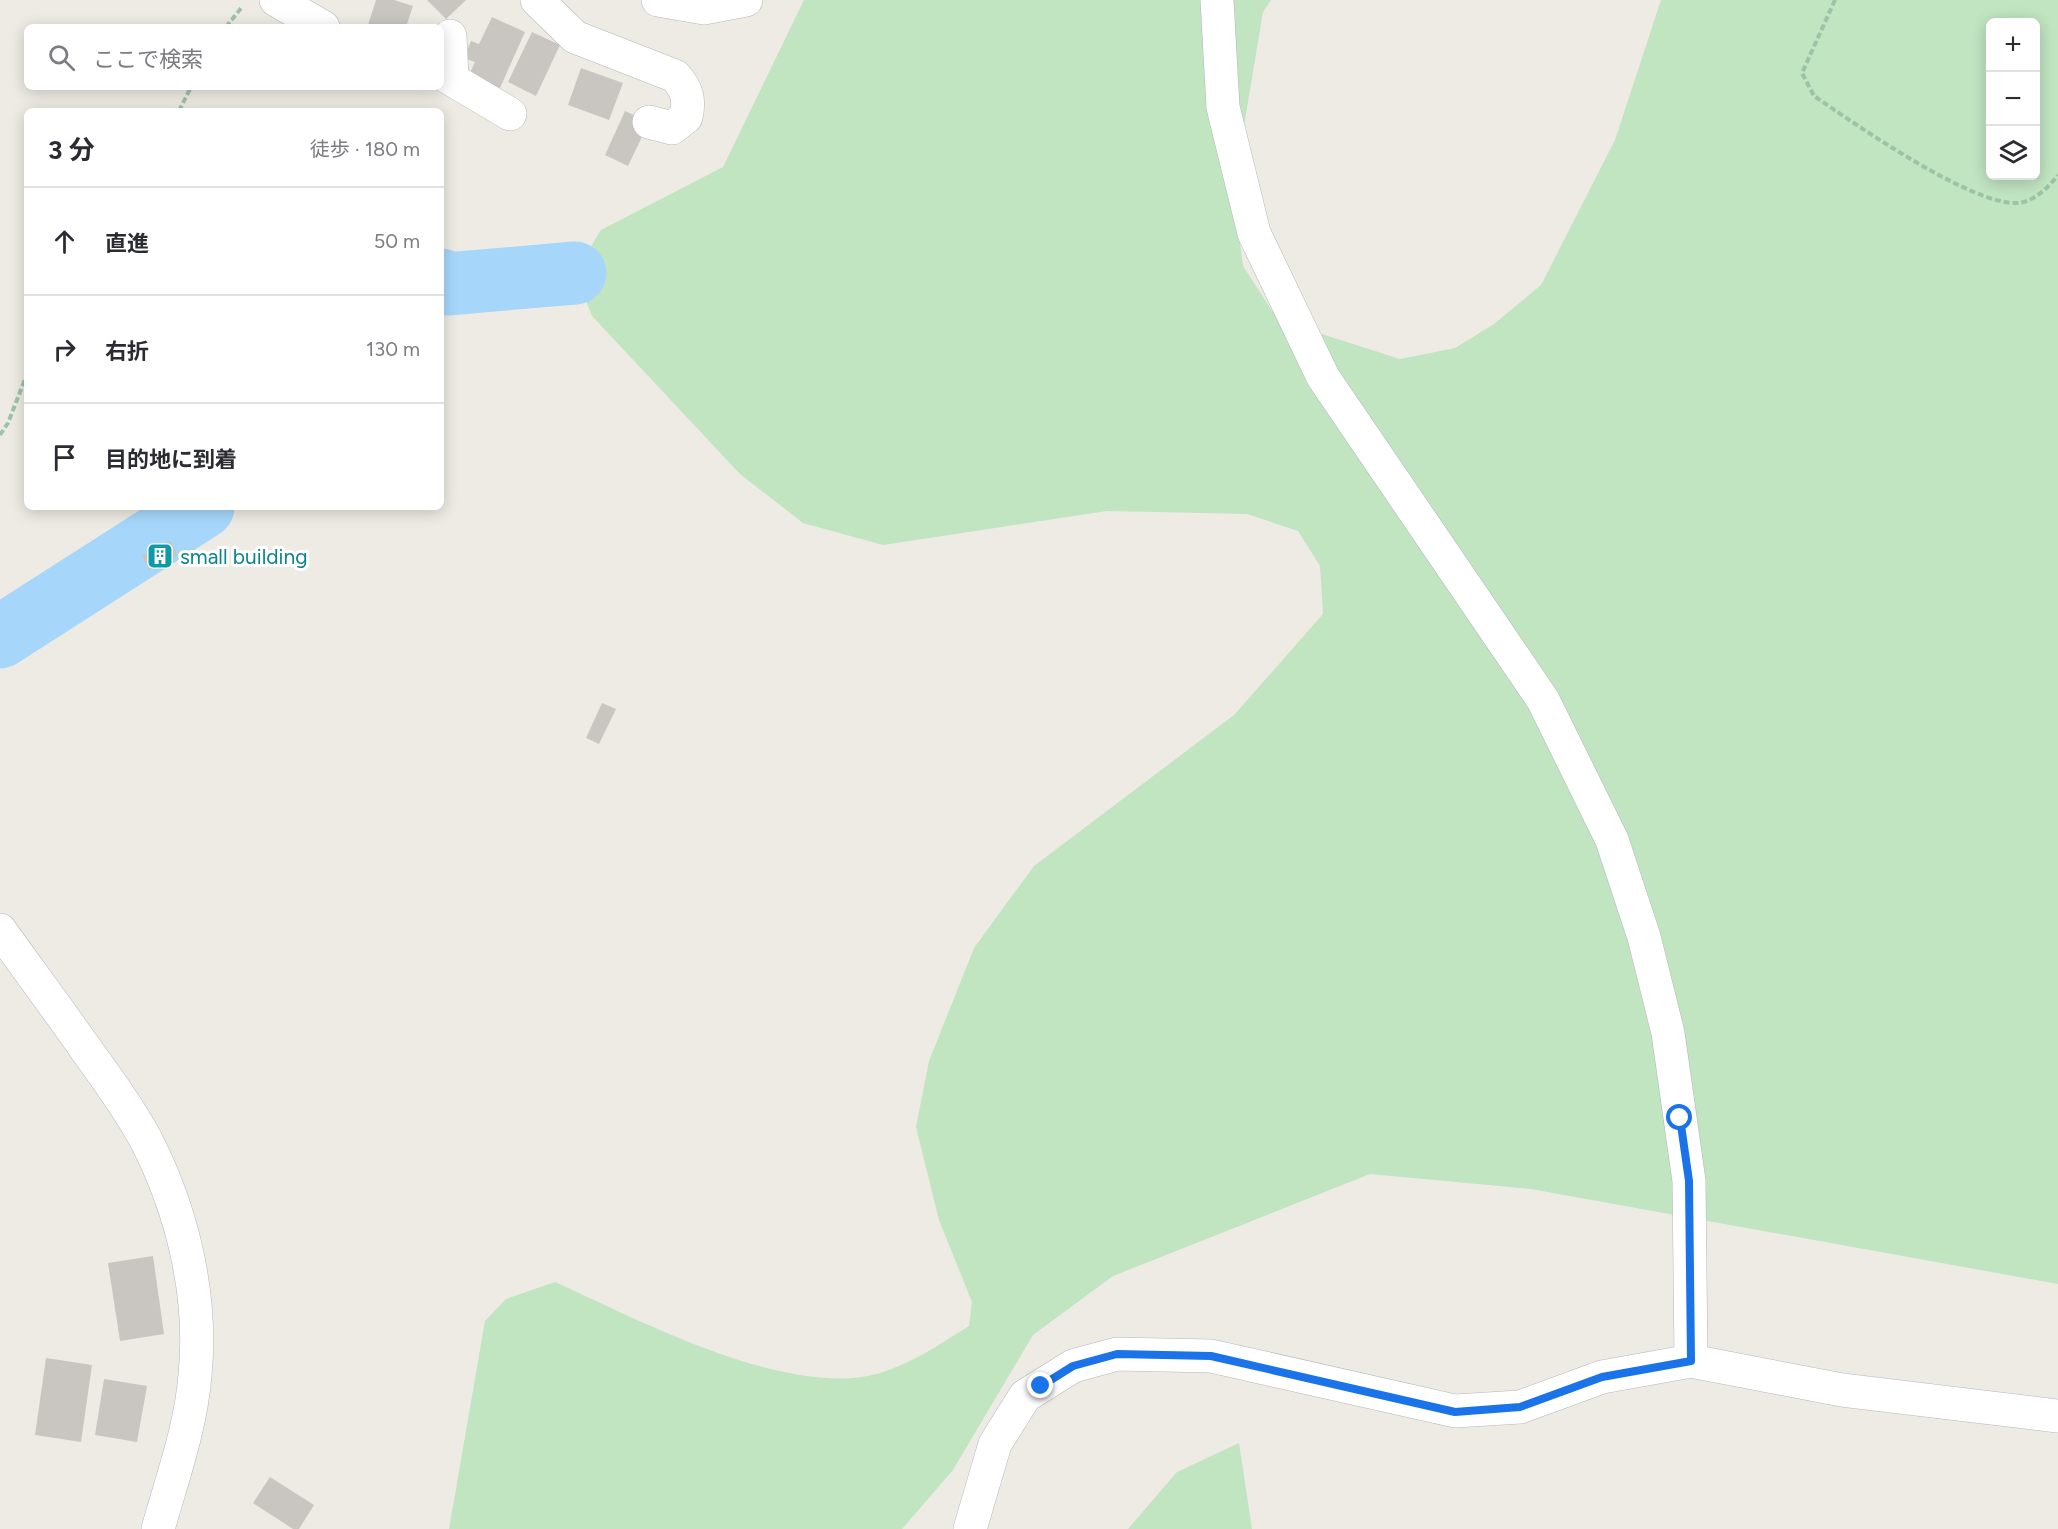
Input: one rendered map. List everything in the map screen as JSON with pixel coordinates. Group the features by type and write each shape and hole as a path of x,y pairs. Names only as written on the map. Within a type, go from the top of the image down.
{"street":[{"path":"276,0 318,24"},
{"path":"537,0 575,37 675,76 684,87 689,104 686,117 672,128 649,122"},
{"path":"658,0 704,8 746,0"},
{"path":"1216,0 1223,107 1254,233 1323,377 1543,700 1612,840 1644,937 1668,1033 1689,1181 1691,1361"},
{"path":"450,36 446,75 462,87 510,114"},
{"path":"0,930 109,1081 145,1138 170,1194 185,1245 197,1311 195,1375 185,1436 158,1529"},
{"path":"970,1529 995,1444 1025,1396 1073,1366 1117,1354 1211,1356 1455,1412 1520,1407 1602,1377 1691,1361 1842,1390 2058,1416"}],"path":[{"path":"228,24 248,0"},
{"path":"1835,0 1802,73 1814,96 1963,188 1995,200 2019,203 2047,189 2058,175"},
{"path":"180,108 190,90"},
{"path":"0,435 8,423 24,382"}],"green space":[{"path":"804,0 1271,0 1263,12 1233,192 1243,266 1278,320 1400,359 1455,348 1494,324 1541,285 1615,140 1661,0 2058,0 2058,1284 1531,1189 1370,1174 1113,1276 1033,1335 953,1470 902,1529 449,1529 485,1321 506,1299 555,1282 671,1335 715,1352 759,1366 803,1376 843,1378 880,1373 904,1364 969,1326 972,1302 939,1220 916,1127 929,1061 974,948 1034,866 1234,715 1323,614 1320,566 1298,531 1247,514 1107,511 883,545 803,523 740,474 592,316 575,273 601,230 723,167"},
{"path":"1239,1443 1252,1529 1128,1529 1177,1472"}],"building":[{"path":"376,0 394,0 413,6 407,24 368,24"},
{"path":"427,0 466,0 446,19"},
{"path":"492,17 525,32 500,88 469,75 475,62 464,58 471,41 479,44"},
{"path":"532,32 560,45 536,96 508,82"},
{"path":"581,68 623,83 609,120 568,105"},
{"path":"625,111 649,122 628,166 605,155"},
{"name":"small building","path":"170,541 178,555 150,570 142,556"},
{"path":"602,703 616,709 599,744 586,738"},
{"path":"153,1256 164,1334 120,1341 108,1263"},
{"path":"46,1358 92,1365 81,1442 35,1435"},
{"path":"104,1379 147,1386 137,1442 95,1435"},
{"path":"270,1477 314,1505 299,1529 293,1529 253,1503"}],"waterway":[{"path":"444,282 447,284 575,273"},
{"path":"0,637 198,510"}],"place":[{"name":"small building","path":"160,556"}],"route":[{"path":"1041,1386 1073,1366 1117,1354 1211,1356 1455,1412 1520,1407 1602,1377 1691,1361 1689,1181 1680,1118"}]}
